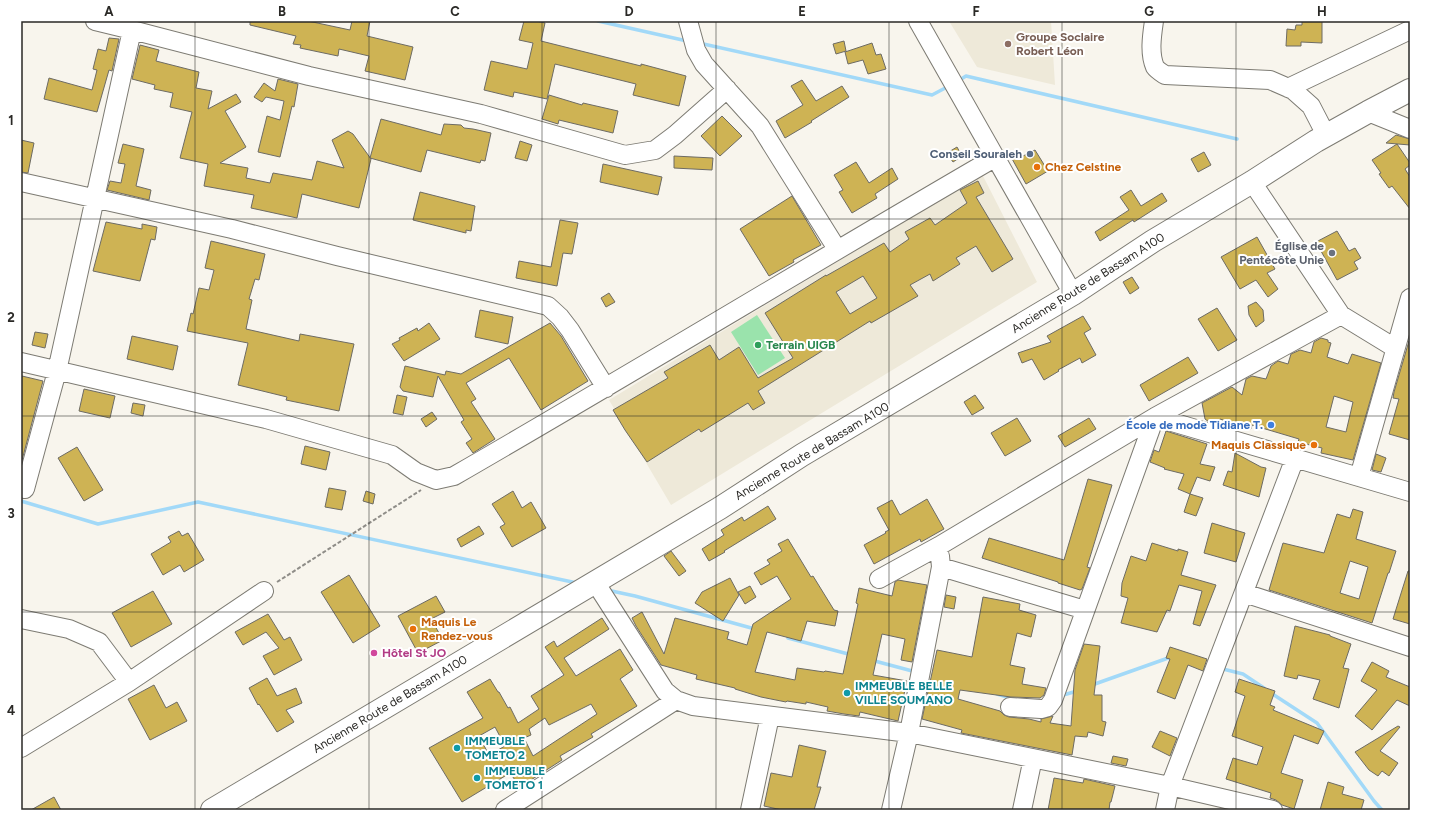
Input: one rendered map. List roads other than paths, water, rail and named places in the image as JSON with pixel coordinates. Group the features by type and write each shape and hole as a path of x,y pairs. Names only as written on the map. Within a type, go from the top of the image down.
{"main road":[{"name":"Ancienne Route de Bassam A100","path":"212,810 720,508 802,455 1073,294 1153,241 1326,136 1410,90"}],"street":[{"path":"95,21 309,76 481,114 625,155 656,150 727,89"},
{"path":"688,21 696,50 704,64 760,126 837,249"},
{"path":"918,21 1073,294"},
{"path":"1154,21 1151,46 1153,56 1156,68 1165,75 1270,80 1293,90 1311,106 1326,136"},
{"path":"25,489 57,371 132,30"},
{"path":"1288,88 1410,30"},
{"path":"1368,112 1410,129"},
{"path":"21,362 266,419 392,455 416,472 436,480 454,476 606,388 837,249 996,157"},
{"path":"21,182 232,229 337,256 548,306 560,317 570,330 606,388"},
{"path":"1252,182 1341,315 1395,348"},
{"path":"1359,477 1410,298"},
{"path":"878,579 940,546 1155,417 1341,315"},
{"path":"1155,417 1410,492"},
{"path":"1010,707 1041,709 1048,707 1053,700 1155,417"},
{"path":"1165,810 1170,786 1295,458"},
{"path":"891,810 909,733 941,567 940,546"},
{"path":"941,567 1085,610"},
{"path":"595,582 665,692 676,700 693,706 909,733 1170,786 1273,810"},
{"path":"21,748 128,682 264,591"},
{"path":"1244,593 1410,647"},
{"path":"21,619 69,629 98,642 128,682"},
{"path":"505,810 676,700"},
{"path":"750,810 770,716"},
{"path":"1022,810 1033,758"}],"waterway":[{"path":"598,21 687,41"},
{"path":"699,43 932,95 949,86"},
{"path":"958,81 966,76 1237,139"},
{"path":"21,501 98,524 198,502 577,583"},
{"path":"607,590 635,596 755,629"},
{"path":"788,638 852,655"},
{"path":"1092,685 1171,657"},
{"path":"871,660 916,672"},
{"path":"1219,668 1243,674 1264,688"},
{"path":"1060,696 1077,691"},
{"path":"1271,693 1317,723 1382,810"},
{"path":"997,694 1014,699"}],"place":[{"name":"Groupe Soclaire Robert Léon","path":"1008,44"},
{"name":"Conseil Souraleh","path":"1030,154"},
{"name":"Chez Celstine","path":"1037,167"},
{"name":"Église de Pentécôte Unie","path":"1332,253"},
{"name":"Terrain UIGB","path":"758,345"},
{"name":"École de mode Tidiane T.","path":"1271,425"},
{"name":"Maquis Classique","path":"1314,445"},
{"name":"Maquis Le Rendez-vous","path":"413,629"},
{"name":"Hôtel St JO","path":"374,653"},
{"name":"IMMEUBLE BELLE VILLE SOUMANO","path":"847,693"},
{"name":"IMMEUBLE TOMETO 2","path":"457,748"},
{"name":"IMMEUBLE TOMETO 1","path":"477,778"}]}
